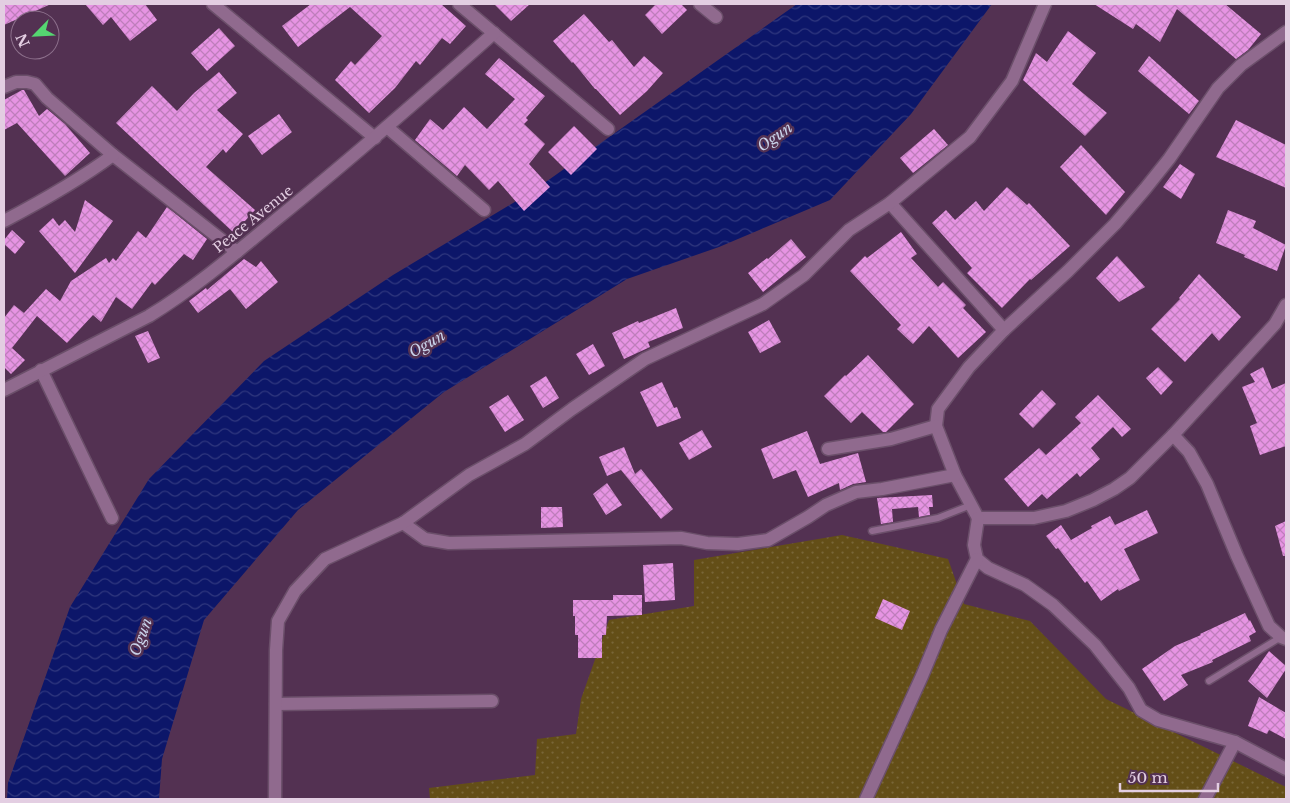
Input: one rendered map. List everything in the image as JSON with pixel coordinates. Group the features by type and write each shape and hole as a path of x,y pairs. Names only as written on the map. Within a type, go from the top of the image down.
{"street":[{"path":"212,4 375,138"},
{"path":"459,4 608,129"},
{"path":"700,4 716,17"},
{"path":"275,799 276,650 278,621 295,591 325,559 403,523 469,475 525,444 645,358 763,304 804,275 849,230 890,203 970,137 1012,81 1046,4"},
{"path":"866,799 941,630 977,560 974,545 978,518 955,475 936,426 938,409 970,367 1004,330 1068,271 1115,224 1145,190 1218,88 1241,65 1286,32"},
{"name":"Peace Avenue","path":"4,390 149,316 172,302 237,252 375,138 494,33"},
{"path":"4,88 16,82 35,84 47,98 113,155 237,252"},
{"path":"387,127 484,210"},
{"path":"4,221 65,188 113,155"},
{"path":"890,203 1004,330"},
{"path":"978,518 1034,518 1066,511 1093,500 1130,478 1173,435 1275,324 1286,305"},
{"path":"42,370 112,518"},
{"path":"828,449 892,439 936,426"},
{"path":"1173,435 1189,452 1207,484 1269,626 1283,638"},
{"path":"403,523 425,539 449,544 681,538 707,543 738,544 768,540 826,505 856,492 955,475"},
{"path":"977,560 988,568 1025,585 1053,605 1095,645 1129,688 1141,710 1158,720 1234,742 1286,768"},
{"path":"276,704 492,701"},
{"path":"1205,799 1234,742"}],"lane":[{"path":"872,530 938,518 971,505"},
{"path":"1209,681 1283,638"}],"shaded area":[{"path":"842,535 948,559 964,604 1030,621 1106,699 1286,787 1286,799 430,799 429,788 535,775 537,739 576,734 581,699 609,620 694,606 694,560"}],"water":[{"name":"Ogun","path":"797,4 992,4 911,114 830,200 719,247 627,279 444,392 298,510 204,620 162,759 159,799 7,799 8,783 70,607 149,479 264,361 393,275 533,191"}],"building":[{"path":"4,4 51,4 38,10 10,10 10,22 4,25"},
{"path":"85,4 145,4 157,20 130,41 111,17 103,25"},
{"path":"311,4 441,4 466,26 450,44 442,38 420,65 416,61 395,88 369,113 335,80 351,61 355,65 382,36 350,7 298,47 282,26"},
{"path":"494,4 530,4 511,21"},
{"path":"656,4 681,4 687,10 662,34 645,15"},
{"path":"1094,4 1225,4 1261,34 1248,50 1236,59 1177,9 1160,42 1136,24 1133,29"},
{"path":"584,14 609,42 612,40 634,67 644,56 663,73 647,91 620,115 553,41"},
{"path":"219,28 235,46 207,71 191,53"},
{"path":"1068,31 1096,53 1072,84 1107,113 1085,136 1023,80 1036,53 1047,62"},
{"path":"1149,56 1199,101 1189,114 1138,71"},
{"path":"499,58 545,96 526,118 528,120 524,124 545,144 529,164 550,187 524,211 498,181 489,190 465,165 457,176 415,140 430,119 443,130 464,107 487,129 515,99 485,74"},
{"path":"219,72 237,93 217,110 243,134 226,153 223,149 206,167 255,210 234,233 116,123 152,86 177,111 194,93"},
{"path":"24,90 39,116 47,109 65,124 90,153 65,176 17,123 4,130 4,100"},
{"path":"279,114 292,132 262,155 248,136"},
{"path":"1236,120 1286,145 1286,188 1216,157"},
{"path":"574,126 597,149 571,175 548,152"},
{"path":"934,129 948,145 913,173 900,158"},
{"path":"1081,145 1125,192 1106,215 1060,167"},
{"path":"1180,164 1195,174 1181,199 1163,187"},
{"path":"1007,187 1027,205 1029,203 1070,246 1030,279 1002,308 967,273 972,268 932,223 946,210 955,220 976,201 984,211"},
{"path":"85,200 113,221 75,273 39,231 53,218 59,226 65,220 75,232"},
{"path":"167,207 207,239 193,260 184,254 155,285 152,282 132,309 116,297 101,322 93,315 67,343 37,316 12,348 25,360 11,374 4,367 4,318 14,305 24,313 46,289 60,301 71,281 106,258 109,263 113,258 116,261 138,231 146,238"},
{"path":"1228,210 1256,221 1253,228 1286,245 1277,271 1216,243"},
{"path":"12,230 25,242 15,254 4,244 4,240"},
{"path":"901,232 917,254 911,258 938,287 943,282 966,305 963,308 986,332 958,358 929,326 913,344 897,329 901,325 850,271 865,256 867,258"},
{"path":"791,239 806,257 763,292 748,273"},
{"path":"1117,256 1145,287 1119,302 1096,278"},
{"path":"244,259 256,267 261,261 278,282 246,309 230,289 198,313 189,301 206,288 207,290"},
{"path":"1199,274 1241,317 1219,341 1212,333 1185,362 1151,329 1180,299"},
{"path":"676,308 683,328 648,342 650,347 624,359 612,333 638,321 639,323"},
{"path":"769,320 781,342 760,353 748,332"},
{"path":"148,331 160,358 148,363 135,336"},
{"path":"593,344 605,366 589,375 576,354"},
{"path":"868,355 914,404 886,432 883,432 862,412 851,423 824,396"},
{"path":"1158,367 1173,382 1161,395 1146,378"},
{"path":"1263,367 1272,389 1286,383 1286,446 1260,455 1250,426 1257,423 1242,387 1255,382 1250,374"},
{"path":"546,376 559,398 543,408 530,386"},
{"path":"662,382 674,408 677,407 681,418 657,427 640,392"},
{"path":"1042,390 1056,404 1033,428 1019,414"},
{"path":"508,395 524,420 505,432 489,407"},
{"path":"1098,395 1131,429 1122,437 1113,427 1091,448 1100,459 1080,477 1077,473 1047,499 1042,494 1028,507 1004,479 1039,448 1046,455 1081,423 1075,417"},
{"path":"702,430 712,447 689,460 679,443"},
{"path":"807,431 820,464 858,453 866,482 853,484 840,490 839,483 808,497 796,470 773,479 761,449"},
{"path":"624,447 635,474 641,469 673,509 661,519 621,470 607,476 599,457"},
{"path":"607,483 622,505 606,515 593,494"},
{"path":"932,495 933,507 929,507 930,515 919,517 918,507 892,509 893,522 881,524 877,498"},
{"path":"541,507 562,507 563,527 541,528"},
{"path":"1147,510 1158,533 1124,549 1140,580 1119,591 1118,589 1101,601 1087,581 1085,583 1058,548 1056,549 1046,536 1061,525 1071,540 1110,516 1115,525"},
{"path":"1286,521 1286,556 1283,556 1275,526"},
{"path":"673,563 675,600 645,602 643,565"},
{"path":"613,595 642,595 642,615 607,616 606,635 602,635 602,658 578,658 578,635 575,635 573,600 613,600"},
{"path":"883,599 910,611 902,630 875,618"},
{"path":"1245,613 1256,632 1249,636 1251,641 1212,660 1213,662 1181,675 1188,685 1164,701 1142,669 1175,646"},
{"path":"1269,651 1286,666 1286,669 1267,698 1248,681"},
{"path":"1259,697 1286,713 1286,739 1269,730 1267,734 1248,726"}]}
